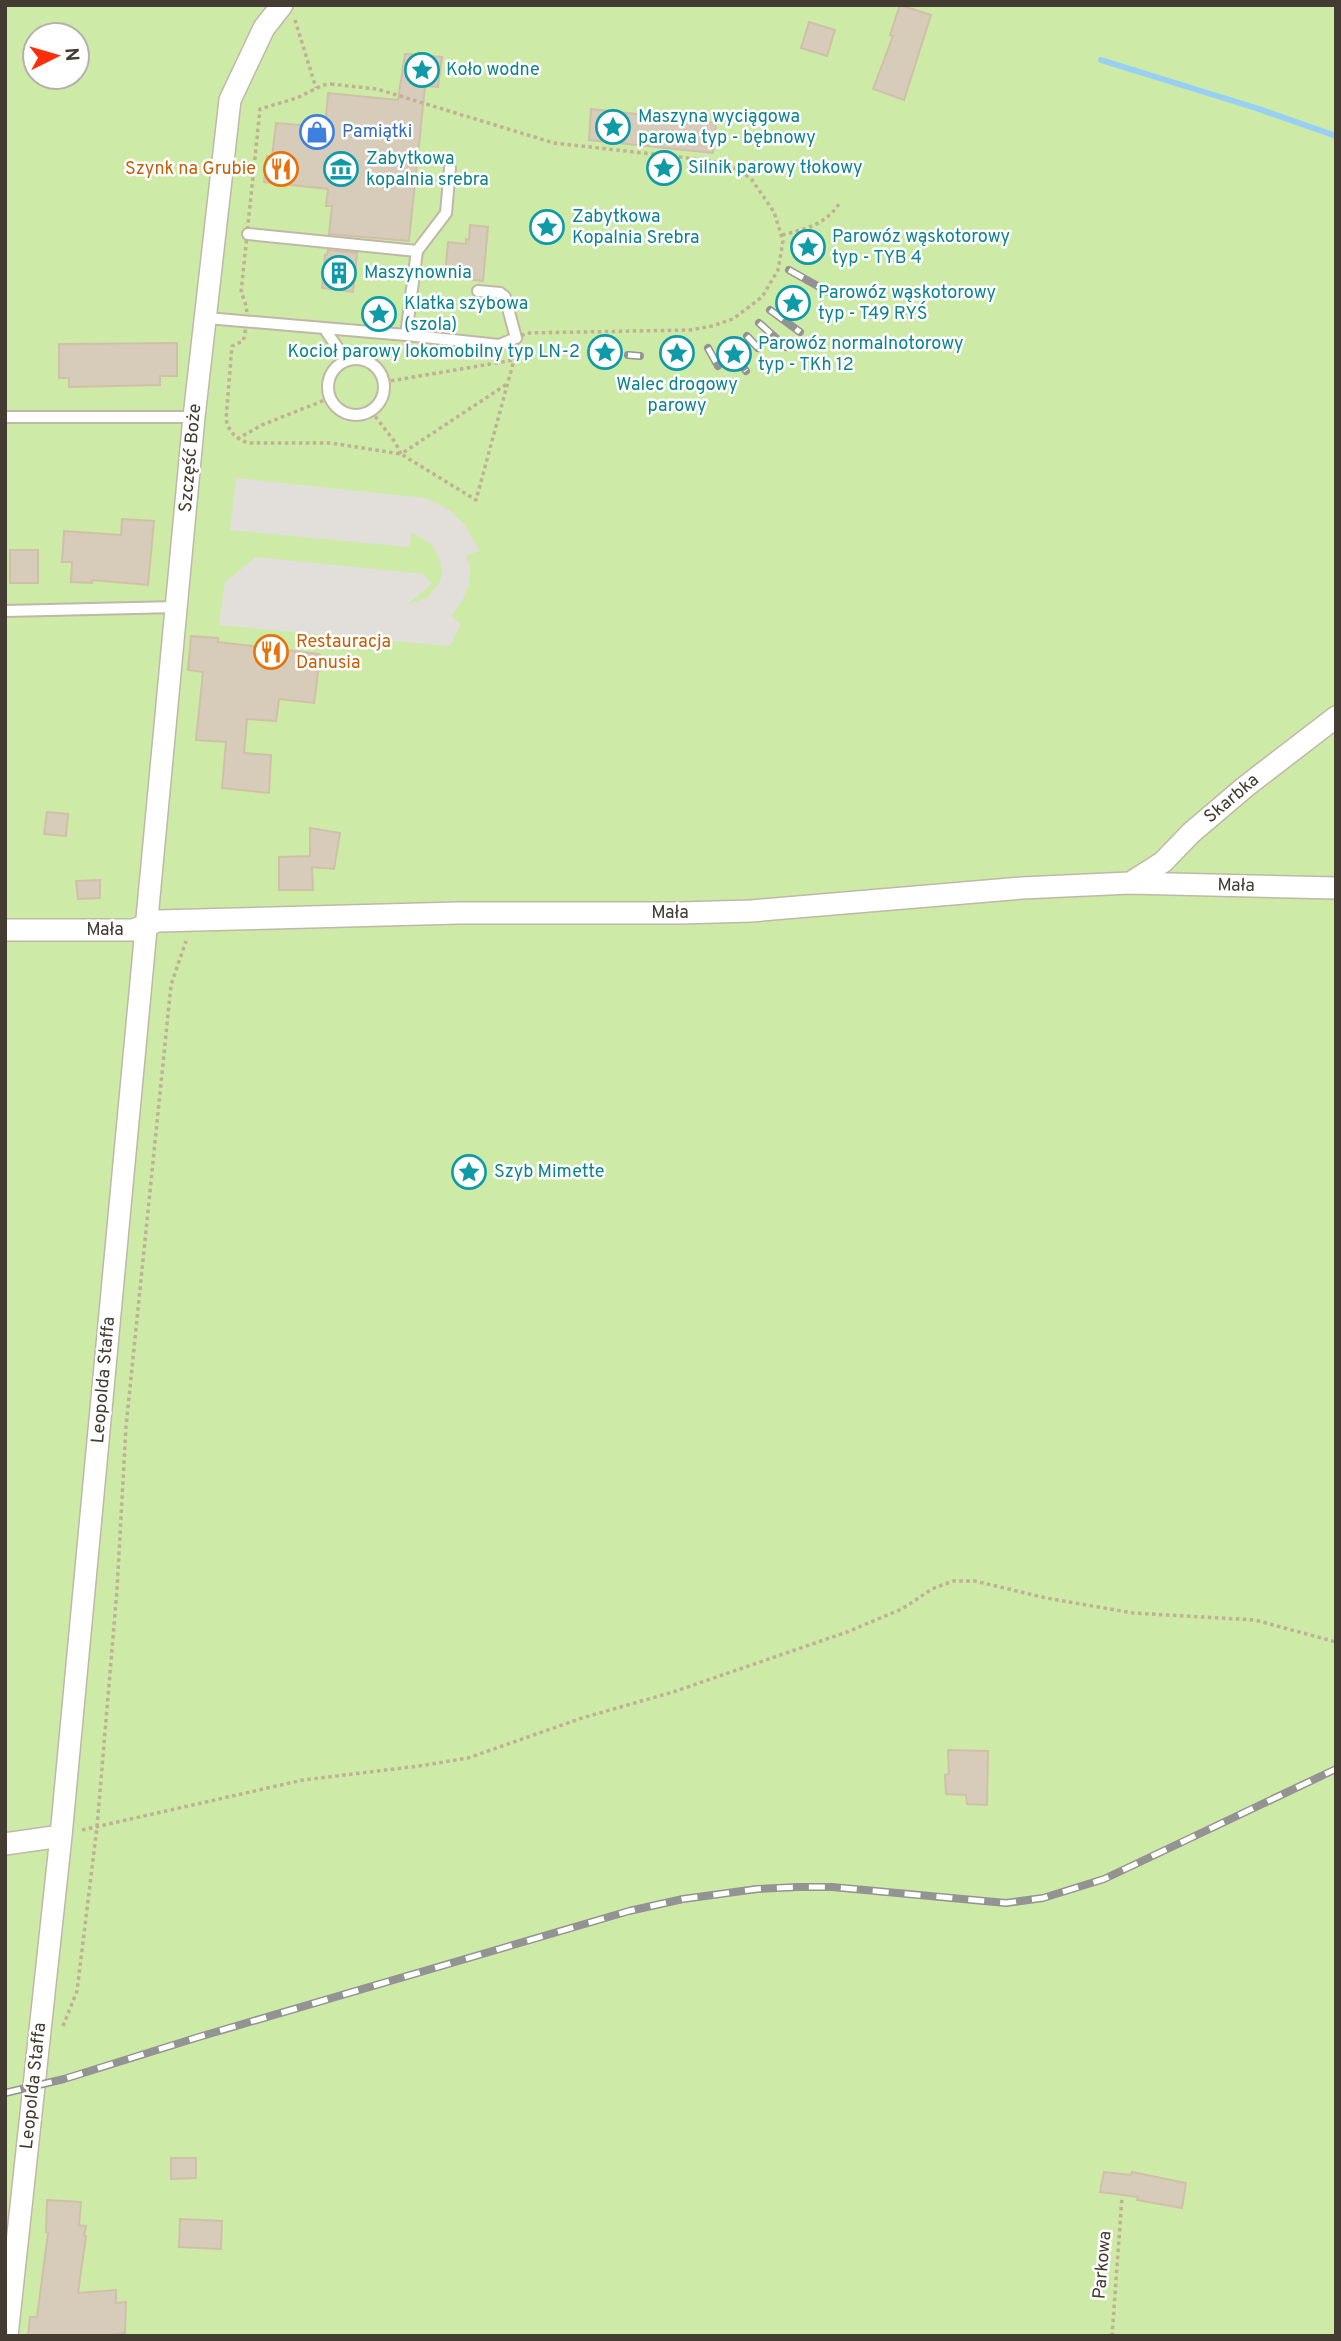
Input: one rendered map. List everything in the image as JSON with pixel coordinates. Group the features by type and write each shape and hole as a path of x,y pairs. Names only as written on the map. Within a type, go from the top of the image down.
{"street":[{"name":"Szczęść Boże","path":"147,925 194,416 230,100 264,28 287,9"},
{"name":"Skarbka","path":"1130,883 1163,862 1191,833 1245,787 1336,717"},
{"name":"Mała","path":"5,930 133,930 158,922 446,913 751,911 1022,888 1130,883 1336,888"},
{"name":"Leopolda Staffa","path":"7,2336 11,2258 61,1836 147,925"},
{"path":"5,1844 61,1836"}],"lane":[{"path":"406,335 417,251 446,213 450,168"},
{"path":"248,234 417,251"},
{"path":"207,318 499,345 516,338 505,297 500,293 478,291"},
{"path":"324,328 346,360"},
{"path":"355,358 372,363 379,370 384,382 383,396 371,411 354,415 344,413 330,398 328,381 338,365 346,360 355,358"},
{"path":"5,417 194,416"},
{"path":"5,611 177,607"}],"path":[{"path":"287,9 300,33 316,88"},
{"path":"252,110 297,98 331,84 377,89 554,143 706,160 727,165 745,174 774,212 782,235 780,260 771,286 750,308 723,323 690,330 527,333 516,338 514,360 476,500 401,454 331,443 248,443 237,439 262,425 330,398"},
{"path":"248,234 260,109"},
{"path":"782,235 811,228 828,217 839,204"},
{"path":"384,382 514,360"},
{"path":"401,454 508,383"},
{"path":"371,411 401,454"},
{"path":"38,2038 51,2039 58,2034 77,1991 97,1826 117,1590 126,1427 171,985 190,921"},
{"path":"61,1836 303,1780 468,1758 847,1632 902,1609 932,1589 954,1581 975,1581 1046,1598 1133,1614 1255,1620 1336,1642"},
{"name":"Parkowa","path":"1112,2336 1122,2197"}],"green space":[{"path":"5,5 1336,5 1336,2336 5,2336"}],"shaded area":[{"path":"236,478 426,498 449,510 464,524 480,551 466,555 470,568 469,585 451,616 461,624 450,646 219,625 225,582 256,557 423,574 432,583 407,605 428,597 442,575 440,560 432,545 412,532 409,547 230,530"}],"building":[{"path":"900,5 931,15 904,100 873,89 893,36 890,35"},
{"path":"809,22 835,30 827,56 801,48"},
{"name":"Zabytkowa kopalnia srebra","path":"405,54 442,57 438,87 425,86 409,241 329,234 332,206 326,206 328,189 264,182 267,156 272,157 276,123 325,127 328,93 398,100"},
{"path":"591,109 716,123 713,153 589,140"},
{"path":"470,225 488,227 483,281 445,277 448,242 466,244 466,239 469,240"},
{"name":"Maszynownia","path":"328,250 357,253 353,292 322,288 325,255"},
{"path":"177,343 177,376 160,376 160,385 69,387 69,378 59,378 59,344"},
{"path":"122,519 154,521 148,585 92,580 92,583 71,582 72,562 62,562 64,531 121,535"},
{"path":"10,550 38,550 38,583 10,583"},
{"path":"191,636 218,638 218,642 319,654 325,660 324,667 318,672 314,703 279,699 276,721 247,719 244,753 271,755 269,793 222,788 226,742 196,740 203,672 188,670"},
{"path":"47,812 68,814 66,836 44,834"},
{"path":"310,828 340,833 334,869 312,867 313,890 279,890 279,857 310,856"},
{"path":"100,880 100,898 78,899 76,881"},
{"path":"948,1750 988,1751 987,1805 967,1804 966,1795 946,1794"},
{"path":"171,2158 196,2158 196,2178 171,2179"},
{"path":"1104,2172 1131,2175 1132,2172 1186,2183 1182,2208 1137,2200 1138,2197 1100,2192"},
{"path":"47,2200 81,2202 79,2225 86,2226 86,2236 78,2293 116,2290 116,2303 126,2302 125,2333 107,2336 28,2336 30,2317 37,2317 48,2233"},
{"path":"180,2219 222,2221 221,2249 179,2247"}],"waterway":[{"path":"1101,60 1336,136"}],"railway":[{"path":"796,243 821,253"},
{"path":"789,270 832,294"},
{"path":"782,296 802,309"},
{"path":"770,310 800,332"},
{"path":"759,323 786,347"},
{"path":"747,336 758,348"},
{"path":"727,344 746,371"},
{"path":"708,348 718,366"},
{"path":"628,355 640,356"},
{"path":"5,2093 64,2079 629,1911 683,1899 757,1889 798,1887 832,1887 1006,1903 1043,1898 1104,1879 1336,1769"}],"place":[{"name":"Koło wodne","path":"422,70"},
{"name":"Maszyna wyciągowa parowa typ - bębnowy","path":"613,127"},
{"name":"Pamiątki","path":"317,132"},
{"name":"Silnik parowy tłokowy","path":"664,168"},
{"name":"Szynk na Grubie","path":"281,169"},
{"name":"Zabytkowa kopalnia srebra","path":"341,169"},
{"name":"Zabytkowa Kopalnia Srebra","path":"547,227"},
{"name":"Parowóz wąskotorowy typ - TYB 4","path":"808,247"},
{"name":"Maszynownia","path":"339,273"},
{"name":"Parowóz wąskotorowy typ - T49 RYŚ","path":"793,303"},
{"name":"Klatka szybowa (szola)","path":"379,314"},
{"name":"Kocioł parowy lokomobilny typ LN-2","path":"605,352"},
{"name":"Walec drogowy parowy","path":"677,353"},
{"name":"Parowóz normalnotorowy typ - TKh 12","path":"734,354"},
{"name":"Restauracja Danusia","path":"271,652"},
{"name":"Szyb Mimette","path":"469,1172"}]}
